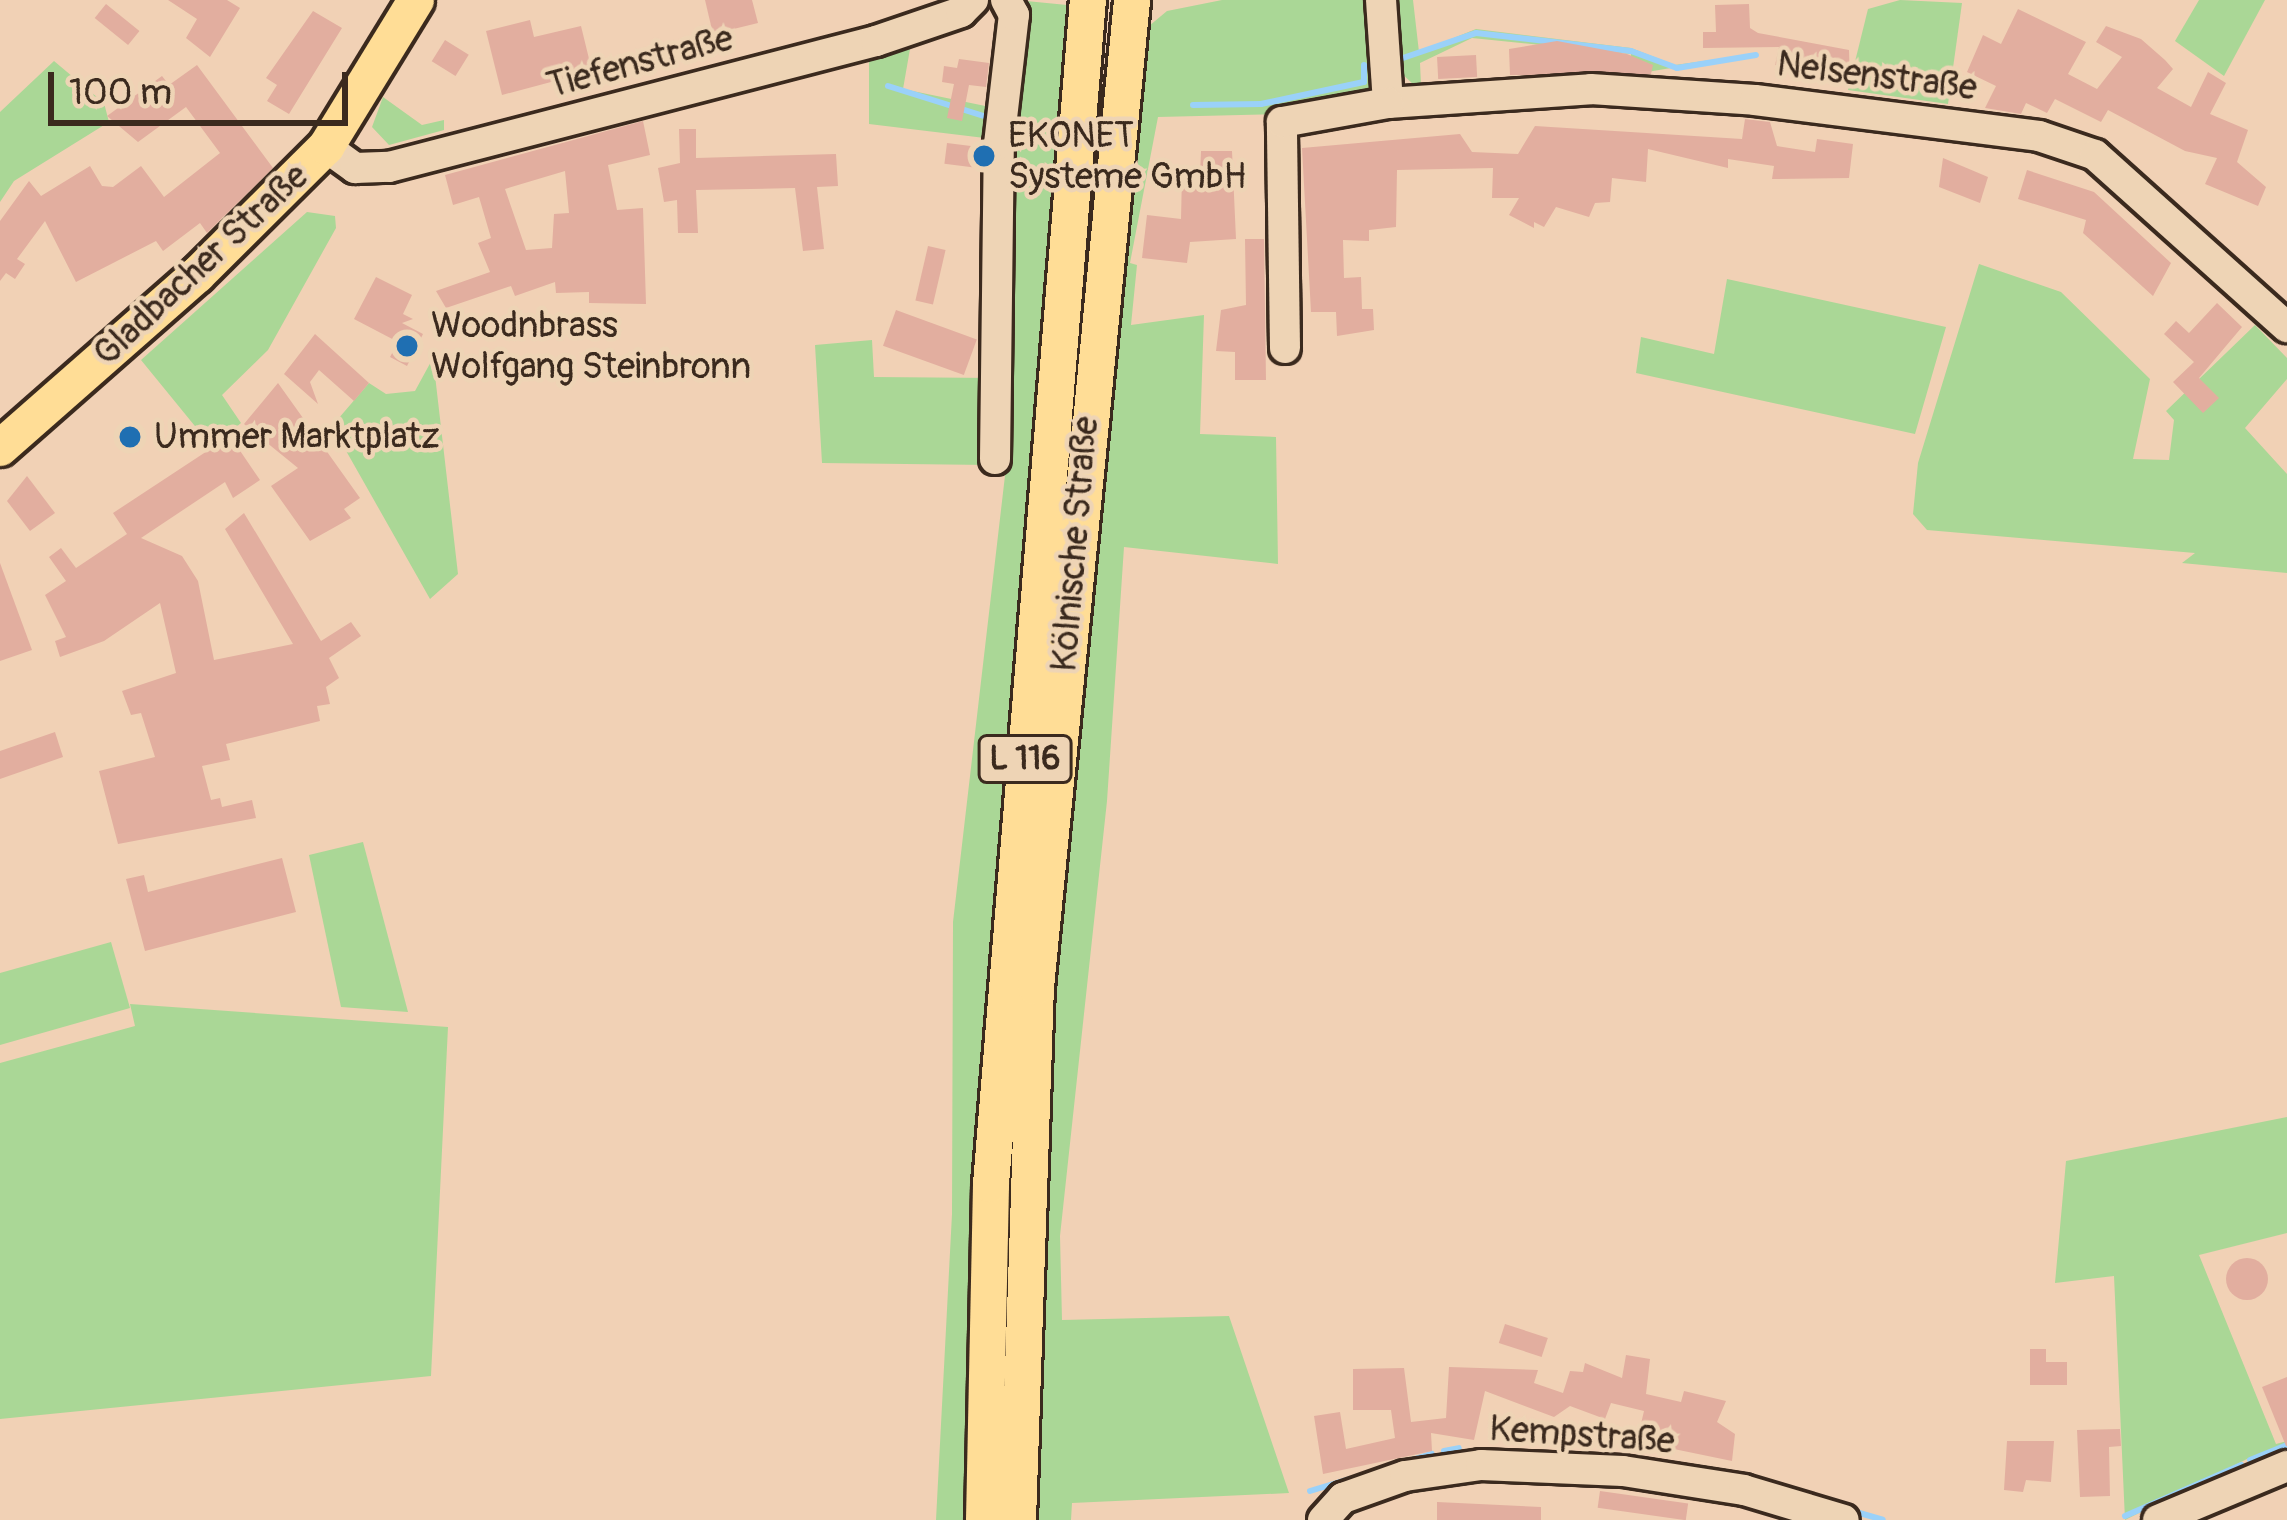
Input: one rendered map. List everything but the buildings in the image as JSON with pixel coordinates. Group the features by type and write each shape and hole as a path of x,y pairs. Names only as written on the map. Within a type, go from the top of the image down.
{"main road":[{"name":"Gladbacher Straße","path":"0,448 197,275 326,147 416,0"},
{"name":"Kölnische Straße","path":"984,1520 992,1184 1088,0"},
{"name":"Kölnische Straße","path":"1018,1520 1036,987 1132,0"}],"street":[{"name":"Tiefenstraße","path":"326,147 355,168 389,167 876,41 961,12 973,0"},
{"path":"995,459 999,144 1014,15 1006,0"},
{"path":"1381,0 1388,103"},
{"name":"Nelsenstraße","path":"1286,348 1282,122 1388,103 1591,89 1755,100 2039,136 2112,168 2287,327"},
{"name":"Kempstraße","path":"1324,1520 1343,1498 1406,1476 1481,1465 1623,1471 1744,1490 1844,1520"},
{"path":"2176,1517 2287,1466"}],"green space":[{"path":"1016,0 1067,5 1063,132 970,1520 936,1520 952,1214 953,922 1006,467"},
{"path":"1222,0 1367,0 1373,88 1284,114 1158,117 1130,263 1137,265 1131,325 1204,315 1200,434 1276,437 1278,564 1124,547 1107,801 1060,1236 1062,1320 1229,1316 1289,1493 1072,1503 1071,1520 1031,1520 1061,877 1143,31 1167,11"},
{"path":"1393,0 1413,0 1419,52 1476,29 1631,48 1675,65 1761,53 1629,75 1631,54 1472,38 1420,63 1421,85 1414,85 1399,71"},
{"path":"1900,0 1962,3 1948,104 1848,90 1868,9"},
{"path":"2199,0 2265,0 2224,76 2175,41"},
{"path":"910,49 903,89 995,108 993,139 869,124 869,59"},
{"path":"54,61 104,103 109,122 14,181 0,202 0,112"},
{"path":"383,97 422,125 444,120 444,130 389,145 372,127"},
{"path":"307,212 335,216 336,228 268,350 222,395 241,423 212,447 141,360"},
{"path":"1979,264 2061,292 2150,379 2133,459 2169,460 2174,420 2166,411 2255,325 2287,358 2287,379 2245,428 2287,474 2287,573 2182,563 2195,553 1927,530 1913,514 1918,463"},
{"path":"1727,279 1946,327 1915,434 1636,373 1641,337 1714,354"},
{"path":"872,340 874,377 995,378 989,465 822,463 815,345"},
{"path":"433,358 458,574 430,599 332,426 369,383 386,394 415,391"},
{"path":"363,842 408,1012 341,1007 309,855"},
{"path":"111,942 130,1008 0,1045 0,973"},
{"path":"130,1004 448,1027 431,1376 0,1419 0,1063 135,1026"},
{"path":"2287,1117 2287,1233 2199,1255 2276,1444 2287,1441 2287,1448 2247,1459 2125,1520 2114,1276 2055,1283 2066,1161"}],"waterway":[{"path":"1400,59 1476,33 1631,51 1677,68 1756,55"},
{"path":"1193,105 1261,104 1364,82 1364,65"},
{"path":"888,86 990,118"},
{"path":"2250,1460 2287,1445"},
{"path":"1444,1451 1459,1448"},
{"path":"1405,1462 1432,1454"},
{"path":"2125,1516 2241,1465"},
{"path":"1310,1491 1350,1479"},
{"path":"1849,1510 1883,1520"}],"place":[{"name":"EKONET Systeme GmbH","path":"984,156"},
{"name":"Woodnbrass Wolfgang Steinbronn","path":"407,346"},
{"name":"Ummer Marktplatz","path":"130,437"}]}
